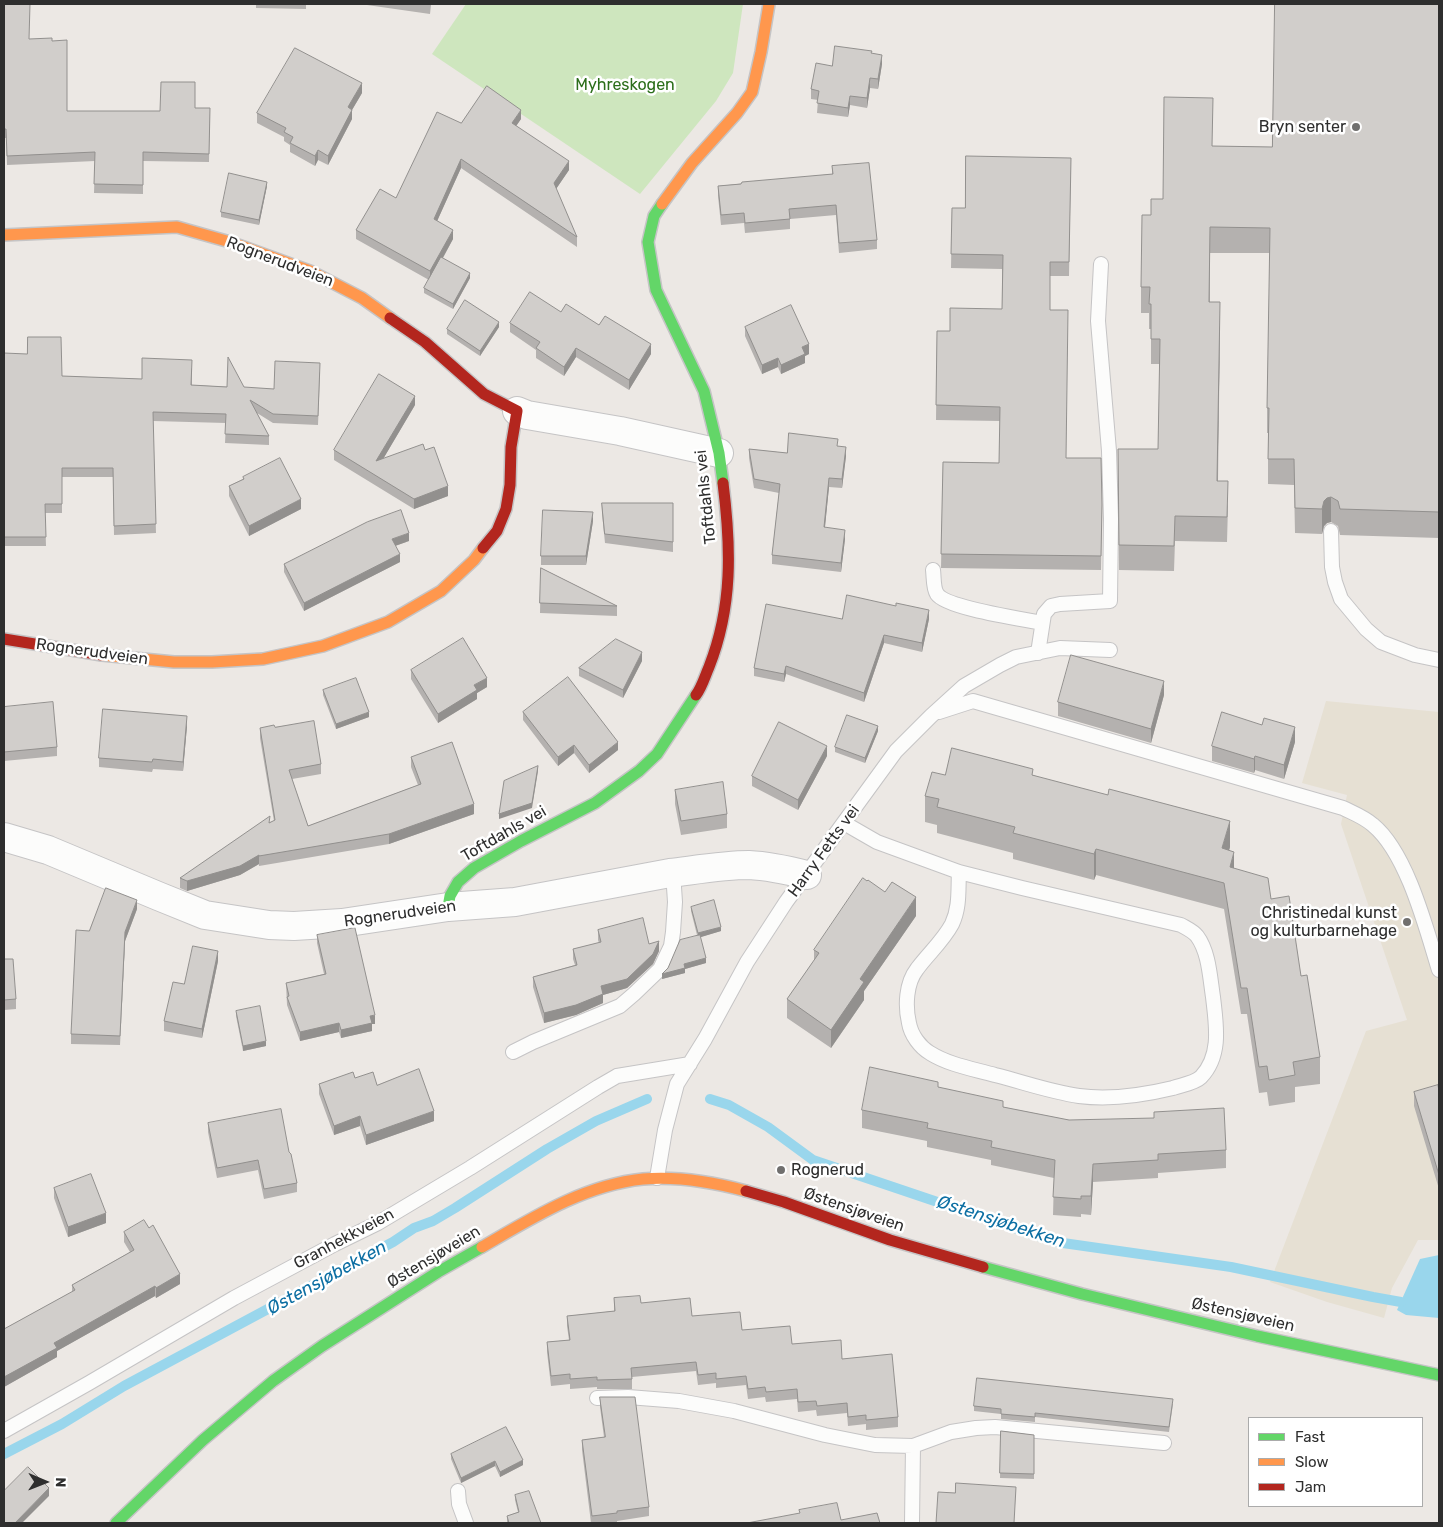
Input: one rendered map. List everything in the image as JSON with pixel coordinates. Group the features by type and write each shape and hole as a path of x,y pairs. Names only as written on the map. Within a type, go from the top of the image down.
{"street":[{"name":"Toftdahls vei","path":"448,907 450,896 458,882 474,868 521,841 595,803 639,772 657,754 699,691 717,646 728,591 728,524 719,453 704,391 656,290 648,242 654,216 658,209 692,163 737,113 752,92 761,52 768,4"},
{"name":"Rognerudveien","path":"4,235 177,227 230,242 310,271 362,298 425,342 484,394 517,411 527,415 620,431 719,453"},
{"name":"Rognerudveien","path":"4,639 114,657 174,662 212,662 263,659 323,646 388,622 441,591 474,560 497,531 506,509 510,485 511,447 517,411"},
{"name":"Rognerudveien","path":"4,837 48,850 205,914 269,925 294,926 342,923 448,907 515,902 670,873 747,865 770,867 807,875"},
{"name":"Østensjøveien","path":"116,1523 176,1464 235,1412 297,1363 446,1266 566,1201 609,1185 657,1178 690,1180 745,1190 889,1240 1072,1292 1439,1376"}],"lane":[{"path":"1038,653 1044,614 1052,606 1110,601 1111,519 1109,451 1098,321 1101,264"},
{"path":"1331,531 1332,567 1335,582 1341,598 1366,629 1381,642 1414,656 1439,660"},
{"path":"933,570 935,590 942,599 983,612 1042,623"},
{"name":"Harry Fetts vei","path":"657,1178 665,1130 677,1084 747,962 786,902 896,752 964,686 1016,657 1060,648 1110,650"},
{"path":"931,716 973,701 1343,808 1362,817 1374,826 1398,857 1419,907 1439,970"},
{"path":"844,823 877,842 959,872 1181,925 1196,934 1204,949 1208,968 1217,1034 1210,1064 1200,1078 1186,1084 1148,1093 1123,1096 1080,1096 953,1063 930,1053 916,1041 909,1024 906,1005 909,985 916,970 952,924 958,905 959,872"},
{"path":"513,1052 620,1006 660,969 671,946 674,932 674,887 670,873"},
{"name":"Granhekkveien","path":"4,1432 234,1298 378,1223 470,1168 598,1086 617,1076 690,1064"},
{"path":"596,1398 628,1397 679,1401 734,1411 825,1435 874,1445 913,1446 952,1432 995,1427 1164,1443"},
{"path":"912,1523 913,1446"},
{"path":"458,1491 459,1504 466,1523"}],"shaded area":[{"name":"Christinedal kunst og kulturbarnehage","path":"1326,701 1439,712 1439,1240 1418,1240 1392,1288 1384,1318 1327,1302 1270,1282 1366,1031 1407,1020 1341,824 1347,795 1302,783"}],"green space":[{"name":"Myhreskogen","path":"466,4 743,4 733,73 716,101 640,194 432,54"}],"water":[{"path":"1439,1255 1439,1318 1406,1315 1397,1310 1420,1259"}],"building":[{"path":"4,4 30,4 29,39 52,38 52,41 67,40 67,111 160,111 161,82 195,82 195,108 210,108 209,154 143,152 143,185 94,184 95,152 7,156 6,129 4,129"},
{"path":"1275,4 1439,4 1439,512 1340,509 1338,501 1331,497 1324,501 1322,509 1295,508 1294,459 1268,459 1270,228 1210,227 1209,302 1220,302 1217,481 1228,481 1227,517 1175,516 1174,546 1119,545 1118,449 1158,449 1160,339 1151,339 1150,287 1141,287 1142,215 1151,215 1151,199 1163,199 1164,97 1213,98 1212,146 1272,147"},
{"path":"835,46 872,51 871,53 882,55 878,79 870,78 867,98 850,96 848,108 817,103 819,91 811,89 816,63 832,66"},
{"path":"295,48 362,83 348,107 352,110 328,156 318,150 315,156 290,143 293,137 284,132 286,128 257,113"},
{"path":"487,86 521,110 512,123 569,161 554,183 577,237 461,159 434,219 453,230 430,271 356,230 380,189 396,198 437,112 461,123"},
{"path":"966,156 1071,158 1069,262 1050,262 1050,310 1068,310 1066,458 1101,458 1101,556 941,554 943,462 999,463 1000,407 936,405 937,331 950,331 950,308 1002,309 1003,255 951,254 952,208 965,208"},
{"path":"869,163 877,240 839,243 836,205 789,209 790,219 745,223 744,213 721,215 718,186 833,174 832,166"},
{"path":"229,173 267,182 259,220 221,212"},
{"path":"441,257 470,273 453,304 424,288"},
{"path":"530,292 561,312 566,304 599,325 605,316 651,344 629,380 576,348 564,367 536,348 540,342 510,323"},
{"path":"465,300 499,322 480,351 447,329"},
{"path":"791,305 809,344 802,347 805,354 781,365 778,358 762,365 745,327"},
{"path":"28,337 61,337 62,376 142,379 142,358 192,360 191,385 227,387 228,357 244,387 274,389 275,361 320,363 318,416 273,414 250,400 269,436 225,434 226,414 153,412 156,524 114,526 113,468 62,468 62,504 45,504 46,537 4,537 4,353 27,354"},
{"path":"379,374 415,396 376,461 423,444 425,450 434,447 448,486 414,499 334,450"},
{"path":"789,433 838,439 837,446 846,447 842,479 829,478 824,527 845,530 841,563 772,555 780,484 754,479 749,449 787,453"},
{"path":"280,458 301,499 249,526 229,486"},
{"path":"602,503 673,503 673,542 605,534"},
{"path":"401,510 409,533 392,539 400,554 304,603 284,564 367,522"},
{"path":"543,510 593,512 586,556 541,556"},
{"path":"541,568 617,606 540,603"},
{"path":"847,595 896,606 896,603 929,610 922,643 884,635 864,693 786,666 784,674 754,668 766,604 842,619"},
{"path":"463,638 487,678 474,685 477,690 438,714 411,670"},
{"path":"616,639 642,652 623,690 579,668"},
{"path":"1071,655 1164,681 1151,729 1058,702"},
{"path":"568,677 618,742 589,765 574,745 558,757 523,712"},
{"path":"356,678 369,712 336,724 323,690"},
{"path":"53,702 57,747 4,752 4,707"},
{"path":"103,709 187,716 183,762 153,759 152,762 99,758"},
{"path":"1222,712 1262,725 1264,718 1295,727 1284,765 1255,756 1254,759 1212,746"},
{"path":"847,715 878,726 865,758 835,747"},
{"path":"314,721 321,764 289,770 308,826 421,784 411,757 452,742 474,804 389,834 259,855 240,866 187,881 180,878 270,816 269,823 275,820 260,728"},
{"path":"779,722 827,746 798,800 752,776"},
{"path":"952,748 1033,769 1032,775 1108,795 1109,789 1230,821 1222,848 1234,852 1230,867 1268,878 1271,899 1289,896 1301,976 1307,975 1320,1057 1293,1062 1295,1075 1269,1080 1267,1066 1259,1067 1247,988 1241,988 1224,883 1096,849 1094,854 1013,833 1015,827 937,807 939,799 925,796 932,772 945,775"},
{"path":"538,766 532,803 499,814 504,781"},
{"path":"723,782 727,814 681,821 675,790"},
{"path":"863,878 885,892 892,882 916,897 860,979 864,982 831,1030 787,999 819,953 814,950"},
{"path":"106,888 137,900 125,932 120,1036 71,1034 76,930 89,931"},
{"path":"714,900 721,927 698,933 691,907"},
{"path":"643,918 649,944 659,941 653,954 627,979 601,986 603,994 576,1005 544,1013 533,977 577,965 573,949 601,942 598,930"},
{"path":"355,928 375,1015 370,1016 372,1023 341,1030 339,1023 300,1032 287,997 289,996 286,983 326,974 317,935"},
{"path":"700,935 706,958 684,964 685,968 662,974 668,968 680,940"},
{"path":"193,946 218,951 202,1029 164,1021 173,982 184,984"},
{"path":"4,959 13,959 16,999 4,1000"},
{"path":"260,1006 266,1041 243,1046 236,1011"},
{"path":"870,1067 938,1082 938,1087 1003,1101 1003,1107 1069,1120 1154,1118 1154,1112 1224,1108 1226,1150 1158,1154 1158,1160 1093,1164 1091,1196 1081,1196 1081,1199 1053,1197 1055,1160 991,1147 992,1141 927,1128 928,1123 862,1110"},
{"path":"419,1069 434,1111 366,1135 360,1116 334,1126 319,1084 353,1072 355,1078 373,1072 377,1085"},
{"path":"1438,1085 1439,1091 1439,1175 1414,1092"},
{"path":"281,1109 297,1183 264,1189 258,1160 217,1168 208,1123"},
{"path":"91,1174 106,1213 68,1227 54,1188"},
{"path":"144,1220 149,1228 153,1225 180,1274 54,1343 57,1348 4,1377 4,1329 75,1290 72,1285 134,1250 124,1232"},
{"path":"640,1296 641,1303 690,1298 692,1316 740,1312 742,1330 790,1326 792,1344 841,1340 842,1359 892,1354 898,1417 866,1420 866,1415 848,1417 847,1403 817,1406 816,1401 798,1402 797,1389 766,1392 765,1387 748,1389 746,1376 716,1379 716,1373 698,1375 696,1362 631,1368 632,1379 597,1380 597,1377 570,1379 570,1374 551,1376 547,1342 570,1340 567,1316 615,1311 614,1298"},
{"path":"977,1378 1173,1399 1169,1427 1035,1413 1035,1417 1001,1414 1001,1409 974,1406"},
{"path":"600,1397 635,1397 649,1507 592,1516 582,1440 605,1437"},
{"path":"506,1427 523,1460 500,1472 495,1461 461,1478 451,1454"},
{"path":"1001,1431 1034,1435 1034,1474 1000,1473"},
{"path":"28,1467 49,1488 15,1523 4,1523 4,1491"},
{"path":"956,1483 1016,1487 1014,1523 936,1523 938,1492 955,1493"},
{"path":"529,1491 541,1523 509,1523 507,1516 519,1512 515,1495"},
{"path":"837,1503 841,1520 877,1513 880,1523 747,1523 800,1513 799,1510"}],"waterway":[{"name":"Østensjøbekken","path":"4,1454 62,1424 124,1386 393,1242 414,1228 433,1221 547,1149 596,1121 647,1099"},
{"name":"Østensjøbekken","path":"710,1099 729,1105 768,1127 813,1160 1056,1242 1231,1267 1401,1302"}],"traffic: fast":[{"path":"662,204 654,216 648,242 656,290 704,391 719,453 723,483"},
{"path":"448,907 450,896 458,882 474,868 521,841 595,803 639,771 657,754 696,695"},
{"path":"116,1523 203,1440 273,1381 322,1346 438,1272 482,1247"},
{"path":"983,1267 1082,1294 1257,1336 1439,1375"}],"traffic: slow":[{"path":"662,204 692,163 737,113 752,92 769,4"},
{"path":"4,235 177,227 230,242 310,271 362,298 390,318"},
{"path":"102,655 174,662 212,662 263,659 323,646 388,622 441,591 474,560 483,548"},
{"path":"482,1247 559,1204 621,1182 656,1178 682,1179 708,1182 746,1191"}],"traffic: jam":[{"path":"390,318 425,342 484,394 517,411 511,447 510,485 506,509 497,531 483,548"},
{"path":"696,695 717,644 726,599 728,530 723,483"},
{"path":"4,639 102,655"},
{"path":"746,1191 784,1202 890,1240 983,1267"}],"place":[{"name":"Bryn senter","path":"1356,127"},
{"name":"Christinedal kunst og kulturbarnehage","path":"1407,922"},
{"name":"Rognerud","path":"781,1170"}]}
